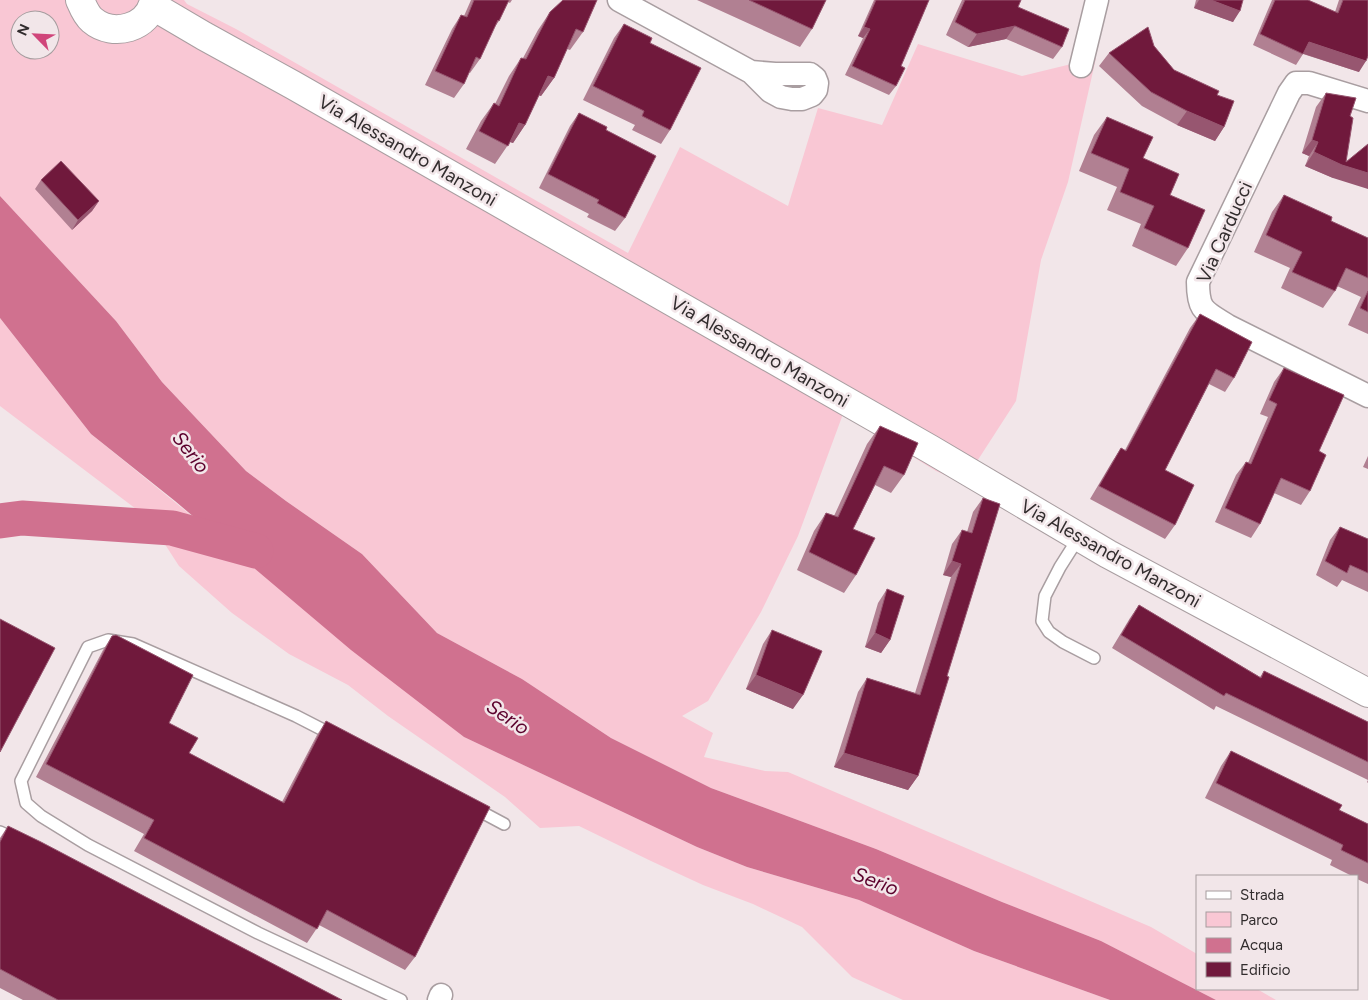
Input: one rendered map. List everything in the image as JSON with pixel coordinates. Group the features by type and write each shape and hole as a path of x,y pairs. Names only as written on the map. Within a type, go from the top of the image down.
{"street":[{"name":"Via Alessandro Manzoni","path":"80,0 84,10 92,20 102,26 114,29 126,29 137,24 146,17 153,3 204,36 294,84 930,449 1079,537 1368,693"},
{"path":"619,0 751,72"},
{"path":"1080,66 1097,0"},
{"name":"Via Carducci","path":"1368,101 1309,83 1296,84 1288,93 1198,282 1198,300 1206,312 1228,326 1368,396"}],"lane":[{"path":"1079,537 1045,596 1042,621 1049,632 1062,642 1094,658"},
{"path":"340,738 296,716 133,644 108,640 88,647 21,781 26,803 41,816 88,846 258,933 401,1000"},
{"path":"461,802 504,824"},
{"path":"0,832 26,844"}],"green space":[{"path":"0,0 184,0 187,4 236,29 628,253 680,147 788,206 818,108 882,125 918,44 1022,76 1096,58 1068,182 1041,260 1016,401 963,483 936,471 843,414 798,536 761,612 708,701 682,716 713,733 704,757 765,771 788,772 1151,927 1196,953 1196,990 1101,941 876,849 711,788 611,738 522,679 437,633 362,554 246,471 162,382 116,321 0,196"},
{"path":"0,318 91,434 464,737 697,847 747,867 859,900 974,951 1110,1000 903,1000 852,977 802,927 753,904 703,885 579,826 540,828 505,797 388,716 348,685 289,654 232,613 179,566 148,518 0,406"},
{"path":"1197,990 1259,990 1276,1000 1216,1000"}],"water":[{"name":"Serio","path":"0,196 116,321 162,382 246,471 362,554 437,633 522,679 611,738 711,788 876,849 1101,941 1216,1000 1110,1000 974,951 859,900 747,867 697,847 464,737 351,650 175,501 91,434 0,318"}],"building":[{"path":"474,0 509,0 480,59 476,57 464,84 435,71 461,15 467,17"},
{"path":"563,0 597,0 583,32 576,29 554,78 548,76 525,125 519,123 508,146 479,131 494,103 499,106 521,58 526,59 550,12"},
{"path":"749,0 826,0 812,29"},
{"path":"876,0 929,0 901,66 905,68 896,86 852,66 870,29 864,27"},
{"path":"965,0 1021,0 1018,7 1069,29 1062,47 1015,26 977,34 955,22"},
{"path":"1211,0 1243,0 1240,11"},
{"path":"1275,0 1308,0 1338,13 1343,0 1368,0 1368,56 1366,61 1309,42 1303,54 1260,34"},
{"path":"624,24 652,38 650,43 701,68 670,130 642,116 644,111 593,86"},
{"path":"1148,27 1154,46 1174,70 1219,91 1217,95 1234,101 1224,127 1187,111 1151,92 1109,53"},
{"path":"1326,93 1356,98 1350,116 1353,118 1346,162 1368,144 1368,173 1342,165 1314,152 1318,142 1312,140"},
{"path":"579,113 607,127 606,130 656,156 625,218 597,203 599,200 548,174"},
{"path":"1107,117 1153,137 1143,158 1179,174 1170,195 1205,210 1188,248 1144,228 1154,206 1120,192 1129,169 1091,153"},
{"path":"61,161 99,201 78,220 41,180"},
{"path":"1284,195 1332,217 1331,221 1368,238 1368,278 1346,268 1335,291 1292,272 1302,252 1266,235"},
{"path":"1368,291 1368,312 1360,308"},
{"path":"1200,314 1252,342 1234,378 1216,369 1165,470 1194,485 1175,525 1099,486 1121,448 1126,451"},
{"path":"1284,368 1344,395 1319,451 1326,455 1310,491 1281,478 1260,524 1225,508 1246,462 1251,464 1277,404 1269,400"},
{"path":"880,426 918,443 904,475 884,466 853,529 875,538 856,575 809,552 826,513 838,517"},
{"path":"983,498 1000,504 918,776 844,753 867,678 920,695 961,564 952,561 962,530 972,533"},
{"path":"1340,527 1368,539 1368,573 1350,565 1347,573 1325,561"},
{"path":"887,589 904,596 890,640 875,633"},
{"path":"1139,605 1261,678 1264,671 1368,722 1368,762 1226,693 1224,696 1121,635"},
{"path":"0,619 55,648 0,752"},
{"path":"772,630 822,651 803,695 756,675"},
{"path":"116,635 193,675 169,723 198,738 189,753 284,803 326,721 490,807 415,957 327,910 317,929 144,838 154,820 46,764 112,636"},
{"path":"1231,751 1342,805 1339,810 1368,824 1368,863 1341,850 1343,845 1216,783"},
{"path":"8,826 342,1000 58,1000 0,969 0,842"}],"waterway":[{"path":"0,521 22,518 172,528 256,551"}]}
